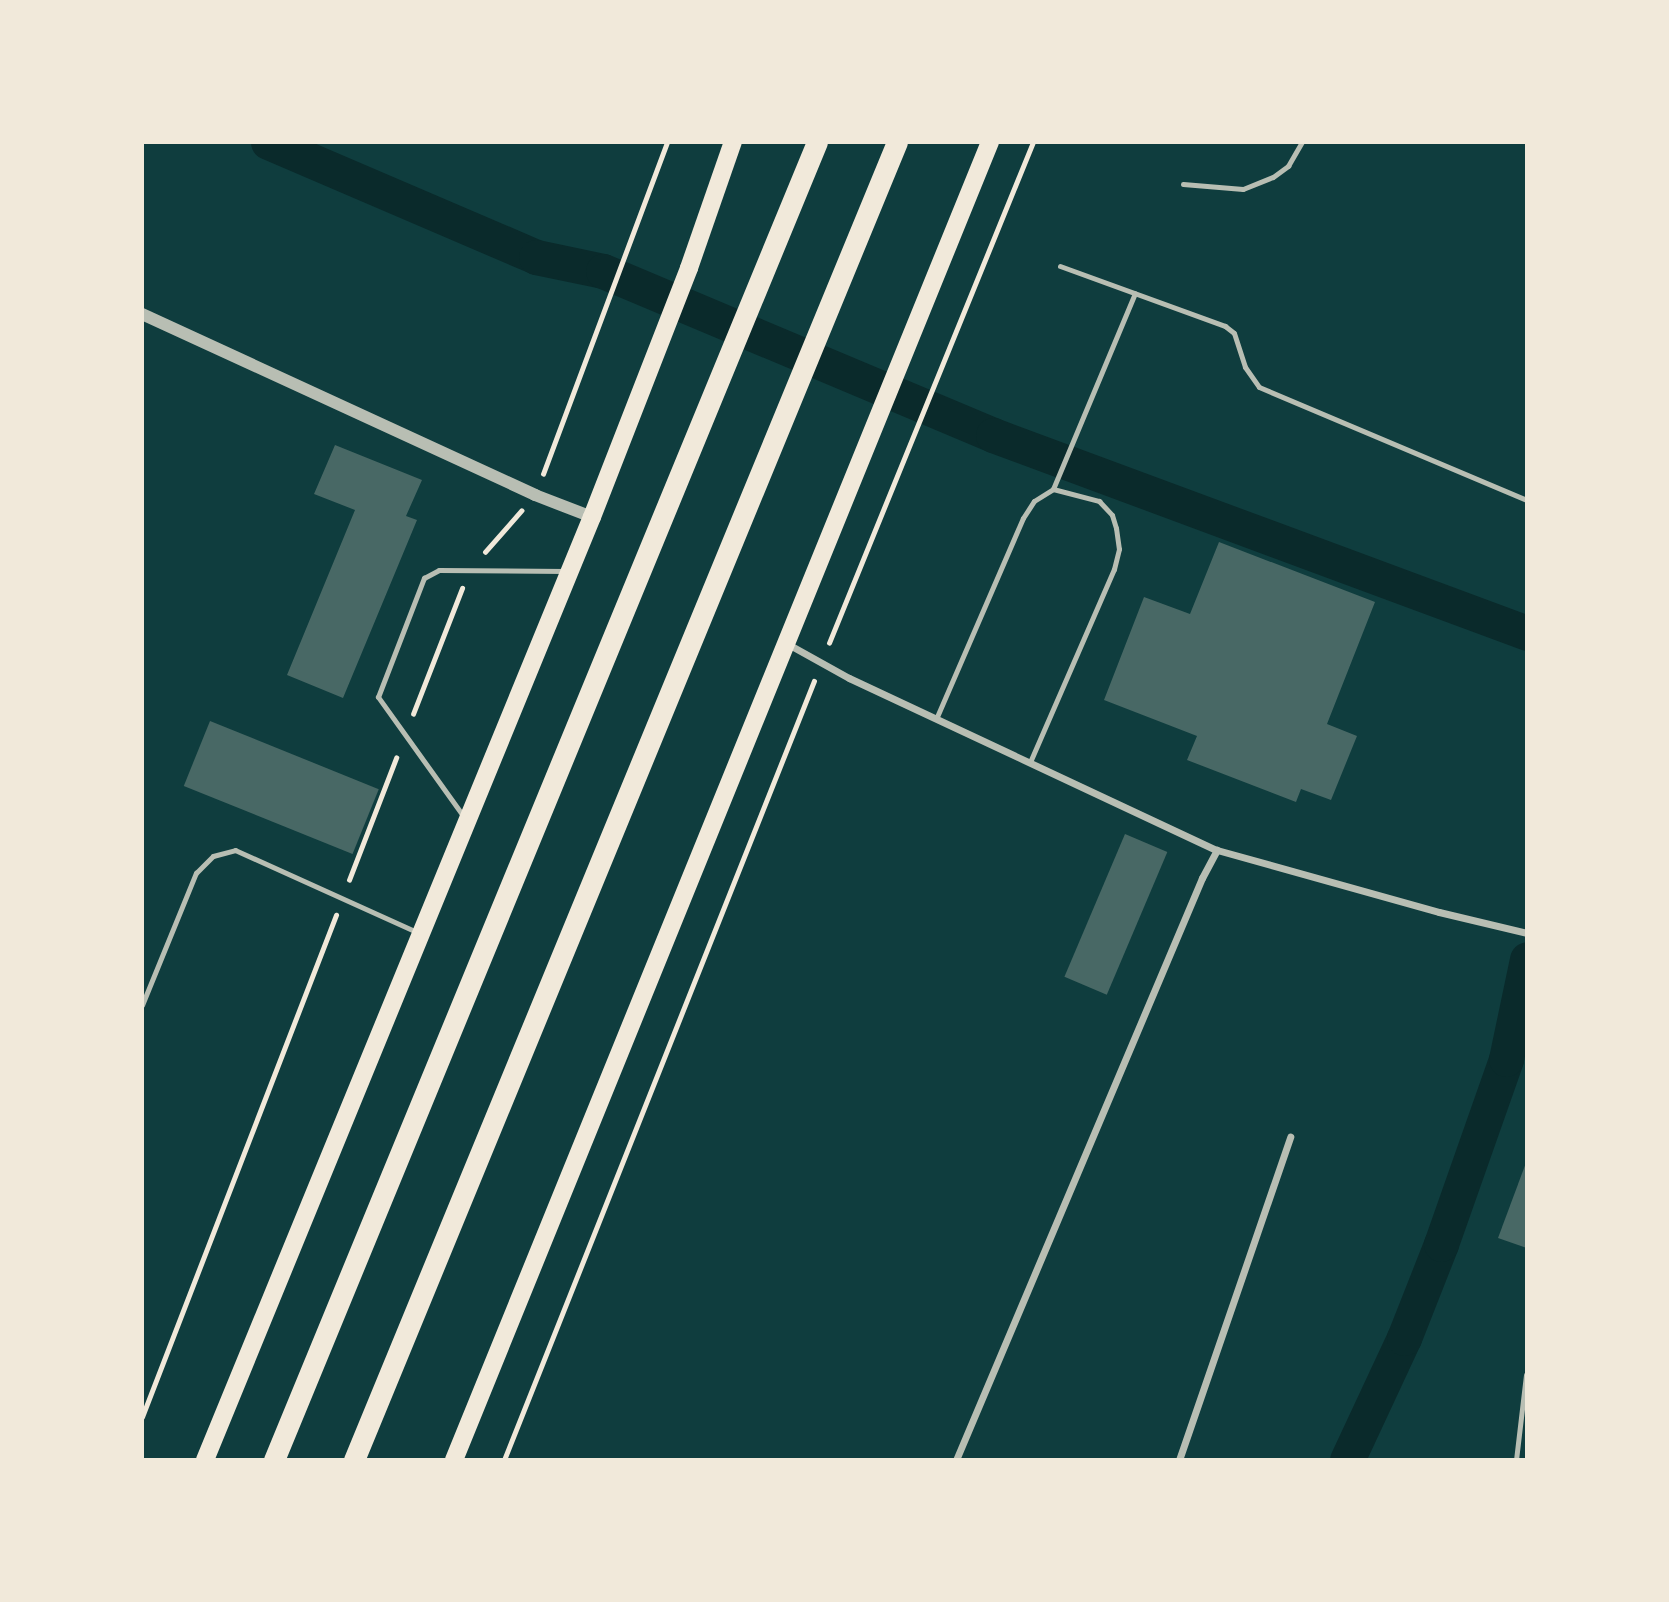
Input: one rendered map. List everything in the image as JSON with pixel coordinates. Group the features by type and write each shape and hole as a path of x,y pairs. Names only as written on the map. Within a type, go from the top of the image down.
{"highway":[{"path":"274,1460 817,142"},
{"path":"354,1460 897,142"}],"main road":[{"path":"205,1460 567,571 592,517 689,268 733,142"},
{"path":"454,1460 990,142"}],"street":[{"path":"142,314 535,495 592,517"},
{"path":"786,643 936,719 1217,849 1440,912 1526,932"},
{"path":"956,1460 1217,849"},
{"path":"1179,1460 1290,1137"}],"lane":[{"path":"1184,184 1243,188 1273,177 1288,166 1302,142"},
{"path":"1060,266 1225,326 1234,333 1245,367 1259,387 1527,500"},
{"path":"936,719 1023,518 1034,501 1053,489 1135,293"},
{"path":"1030,762 1114,569 1119,549 1112,515 1099,500 1053,489"},
{"path":"466,820 382,703 378,691 424,578 439,569 567,571"},
{"path":"142,1005 196,873 213,856 235,850 420,933"},
{"path":"1516,1460 1526,1375"}],"path":[{"path":"142,1417 470,570 535,495 667,142"},
{"path":"504,1460 821,663 1033,142"}],"building":[{"path":"335,445 422,480 406,516 417,520 343,698 287,675 355,510 314,494"},
{"path":"1219,542 1375,602 1327,724 1357,736 1331,800 1301,789 1296,802 1187,760 1197,736 1104,700 1144,597 1190,614"},
{"path":"210,721 379,789 353,854 184,786"},
{"path":"1125,834 1167,852 1107,995 1064,977"},
{"path":"1527,1160 1527,1248 1498,1238"}],"waterway":[{"path":"268,142 536,257 603,271 993,435 1527,633"},
{"path":"1347,1460 1404,1338 1441,1244 1506,1059 1527,959"}]}
